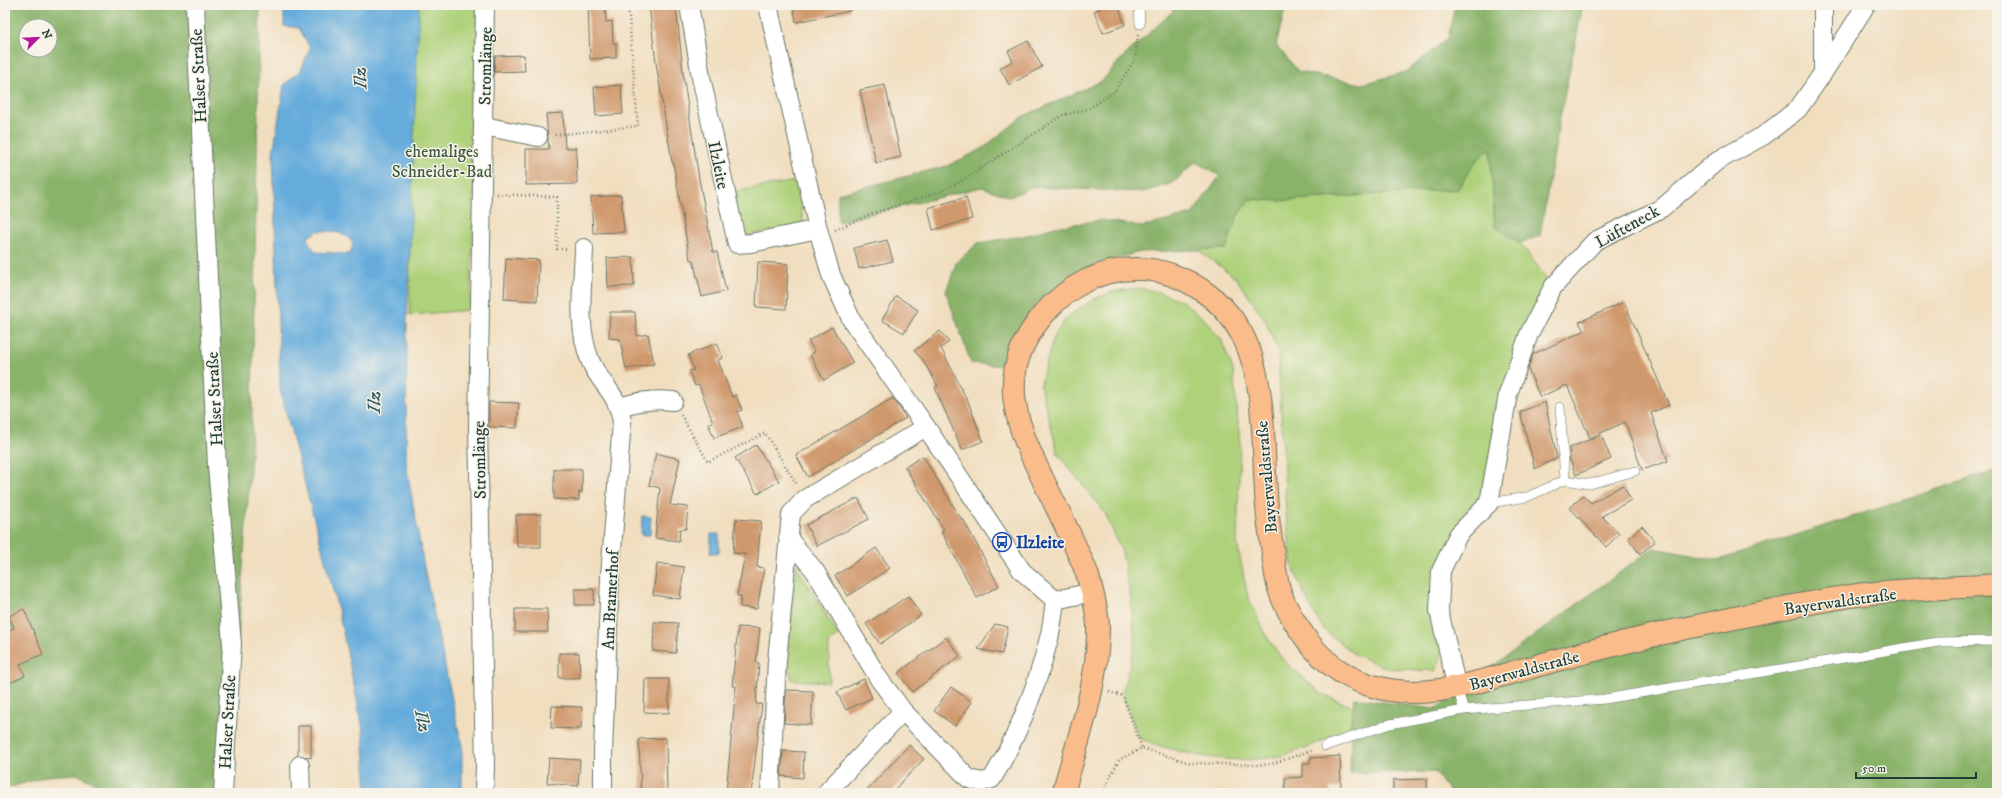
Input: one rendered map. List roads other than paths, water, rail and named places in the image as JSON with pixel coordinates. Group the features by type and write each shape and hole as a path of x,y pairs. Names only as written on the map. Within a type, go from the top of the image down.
{"main road":[{"name":"Bayerwaldstraße","path":"1063,793 1092,685 1097,650 1098,625 1093,592 1078,552 1025,442 1016,416 1014,377 1025,338 1048,309 1064,294 1080,283 1109,272 1128,268 1149,269 1165,272 1189,282 1208,294 1225,310 1241,333 1249,352 1260,406 1267,507 1279,590 1288,610 1307,641 1334,667 1352,678 1369,685 1409,693 1457,688 1529,668 1706,624 1779,610 1867,594 1997,585"}],"street":[{"name":"Halser Straße","path":"195,5 217,466 232,644 223,793"},
{"name":"Stromlänge","path":"484,793 485,759 478,425 485,5"},
{"name":"Ilzleite","path":"689,5 701,76 737,244 751,243 818,230"},
{"path":"768,5 818,230 831,276 851,319 926,426 1022,571 1055,600"},
{"path":"1823,5 1823,73"},
{"name":"Lüfteneck","path":"1489,502 1508,394 1529,334 1553,287 1595,241 1662,208 1717,161 1763,136 1798,109 1823,73 1866,5"},
{"name":"Stromlänge","path":"484,126 538,137"},
{"name":"Am Bramerhof","path":"584,248 582,324 584,344 590,361 620,407 622,421 610,576 603,752 603,793"},
{"path":"620,407 653,399 673,401"},
{"path":"770,793 771,750 777,661 791,514 805,499 926,426"},
{"path":"1457,688 1439,611 1441,571 1458,535 1489,502"},
{"path":"788,538 815,571 879,679 903,711 970,779 982,782 992,779 1004,759 1036,684 1049,641 1055,600"},
{"path":"1055,600 1093,592"},
{"path":"826,793 903,711"},
{"path":"300,765 301,793"}],"lane":[{"path":"1139,5 1140,24"},
{"path":"1560,407 1565,480"},
{"path":"1489,502 1527,497 1565,480 1590,484 1635,471"},
{"path":"1325,746 1390,724 1464,710 1606,699 1938,642 1997,641"},
{"path":"1457,688 1464,710"}],"water":[{"name":"Ilz","path":"284,5 419,5 407,321 406,464 425,572 462,746 462,793 367,793 363,730 339,613 280,390 273,154 284,85 301,70 310,48 299,28 284,26","holes":["318,231 334,232 346,236 353,244 350,254 316,252 309,243 308,237"]},
{"path":"642,516 651,517 650,535 641,535"},
{"path":"711,534 719,534 719,553 710,553"}],"place":[{"name":"Ilzleite","path":"1002,542"}],"park label":[{"name":"ehemaliges Schneider-Bad","path":"442,161"}]}
